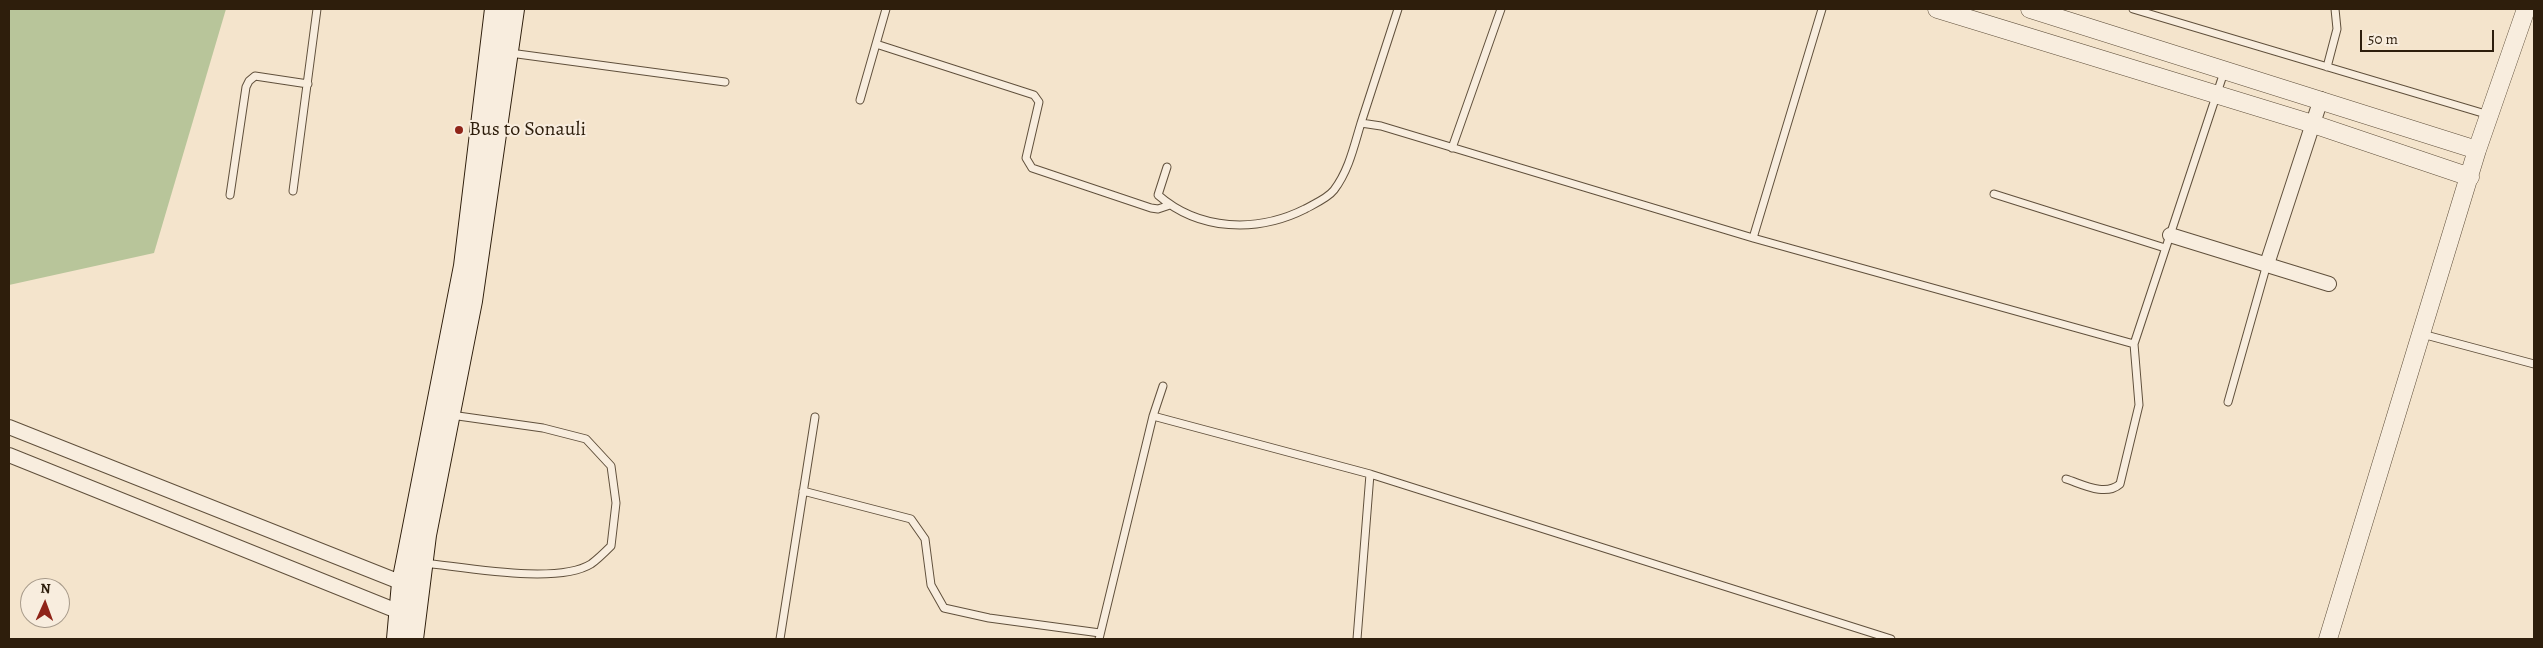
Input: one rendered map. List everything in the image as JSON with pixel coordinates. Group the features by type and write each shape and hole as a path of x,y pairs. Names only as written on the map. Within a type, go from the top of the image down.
{"main road":[{"path":"397,639 407,615 414,562 443,414 464,266 495,9"},
{"path":"443,414 472,301 514,9"},
{"path":"407,615 413,639"}],"street":[{"path":"1937,9 2313,124 2470,177"},
{"path":"2030,9 2477,150"},
{"path":"2328,639 2477,150 2526,9"},
{"path":"2069,49 2077,23"},
{"path":"2267,264 2321,100"},
{"path":"2168,242 2267,264 2329,284"},
{"path":"9,427 410,586"},
{"path":"9,455 407,615"}],"lane":[{"path":"293,191 317,9"},
{"path":"860,100 886,9"},
{"path":"1167,167 1158,195 1170,205 1216,224 1250,226 1290,216 1333,192 1350,162 1398,9"},
{"path":"1452,148 1501,9"},
{"path":"1753,238 1822,9"},
{"path":"2133,9 2489,116"},
{"path":"2326,67 2337,29 2336,9"},
{"path":"876,44 1034,95 1039,102 1026,158 1032,168 1150,208 1170,205"},
{"path":"508,53 725,82"},
{"path":"2066,480 2106,491 2114,489 2120,484 2139,405 2134,344 2225,69"},
{"path":"230,195 248,80 255,76 308,84"},
{"path":"1361,123 1381,126 1753,238 2134,344"},
{"path":"1994,194 2168,242"},
{"path":"2228,402 2267,264"},
{"path":"2422,334 2534,364"},
{"path":"803,491 911,519 925,538 931,585 944,608 989,618 1100,636 1153,416 1163,386"},
{"path":"414,562 533,574 562,573 590,564 611,546 616,503 611,466 586,438 543,428 443,414"},
{"path":"780,639 815,416"},
{"path":"1153,416 1370,474 1891,639"},
{"path":"1357,639 1370,474"}],"green space":[{"path":"9,9 226,9 154,253 9,285"}],"place":[{"name":"Bus to Sonauli","path":"459,130"}]}
